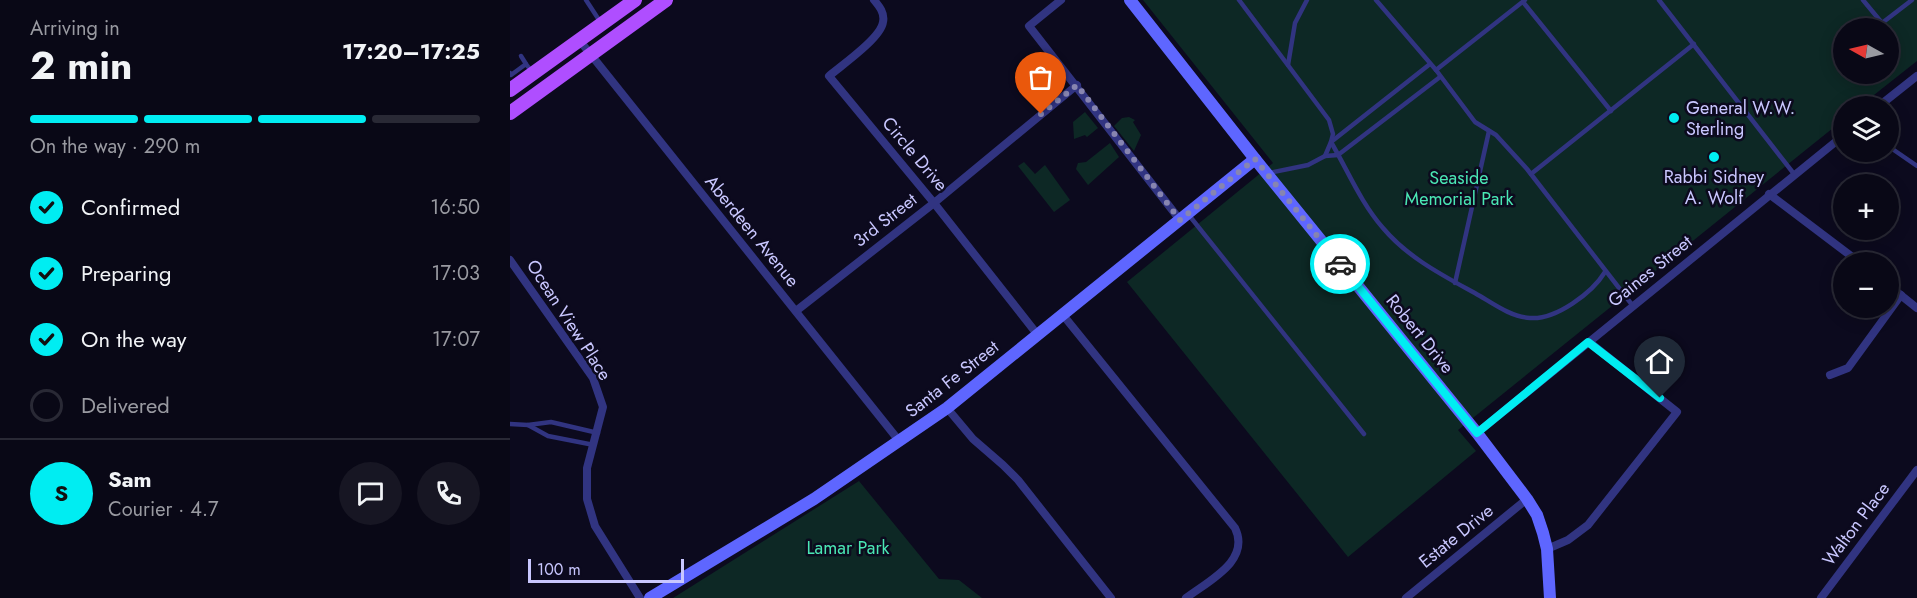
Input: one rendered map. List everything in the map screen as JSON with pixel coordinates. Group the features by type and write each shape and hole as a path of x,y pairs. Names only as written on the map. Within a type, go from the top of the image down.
{"main road":[{"path":"510,90 530,68 580,41 635,0"},
{"path":"510,113 666,0"}],"street":[{"name":"Circle Drive","path":"874,0 881,8 883,21 878,33 829,76 934,203 1037,334"},
{"path":"1061,0 1029,26 1184,217"},
{"name":"Robert Drive","path":"1130,0 1267,174 1477,433 1527,499 1537,515 1547,549 1550,598"},
{"name":"Aberdeen Avenue","path":"580,41 900,442"},
{"path":"1892,96 1917,76"},
{"name":"3rd Street","path":"796,311 934,203 1077,85"},
{"name":"Gaines Street","path":"1477,433 1833,144"},
{"name":"Santa Fe Street","path":"650,598 814,499 947,408 1255,159"},
{"path":"1769,194 1846,252"},
{"name":"Ocean View Place","path":"510,260 592,378 603,407 587,468 587,499 595,525 640,598"},
{"path":"1830,375 1848,368 1901,295 1917,308"},
{"path":"1063,315 1235,528 1239,537 1239,548 1231,563 1186,598"},
{"path":"1547,549 1568,540 1588,525 1677,412 1588,342"},
{"path":"947,408 972,439 1018,480 1111,598"},
{"name":"Walton Place","path":"1821,598 1917,471"},
{"name":"Estate Drive","path":"1406,598 1527,499"}],"lane":[{"path":"586,0 603,25"},
{"path":"1239,0 1329,120 1333,134 1325,156"},
{"path":"1288,65 1295,23 1307,0"},
{"path":"1376,0 1436,70 1475,122 1496,135 1531,174 1633,306"},
{"path":"1659,0 1794,174"},
{"path":"1863,0 1882,23 1912,0"},
{"path":"1436,70 1524,1 1611,111"},
{"path":"1531,174 1694,44"},
{"path":"510,74 530,68 521,56"},
{"path":"1331,142 1430,64"},
{"path":"1267,174 1308,165 1325,156 1338,155 1440,77"},
{"path":"1455,283 1489,131"},
{"path":"1331,142 1368,208 1382,228 1408,252 1455,283 1513,314 1531,318 1562,309 1597,284 1605,272"},
{"path":"1899,154 1917,166"},
{"path":"1184,217 1365,434"},
{"path":"510,424 528,425 551,422 598,433"},
{"path":"528,425 548,436 594,445"}],"green space":[{"name":"Seaside Memorial Park","path":"1143,0 1917,0 1917,61 1899,75 1899,18 1833,18 1833,84 1888,84 1873,96 1833,96 1833,128 1458,430 1476,451 1348,557 1127,282 1273,163"},
{"path":"1085,112 1098,128 1087,137 1085,135 1074,139 1073,122"},
{"path":"1129,117 1135,120 1133,122 1141,135 1134,151 1114,126 1122,118"},
{"path":"1110,143 1119,157 1088,185 1076,169 1078,163 1086,162"},
{"path":"1024,162 1035,174 1045,165 1070,200 1054,212 1018,166"},
{"name":"Lamar Park","path":"859,481 939,579 959,580 982,598 673,598"}],"way so far":[{"path":"1041,114 1077,85 1180,220 1255,159 1340,264"}],"place":[{"name":"General W.W. Sterling","path":"1674,118"},
{"name":"Rabbi Sidney A. Wolf","path":"1714,157"}],"route":[{"path":"1340,264 1477,433 1588,342 1660,398"}]}
